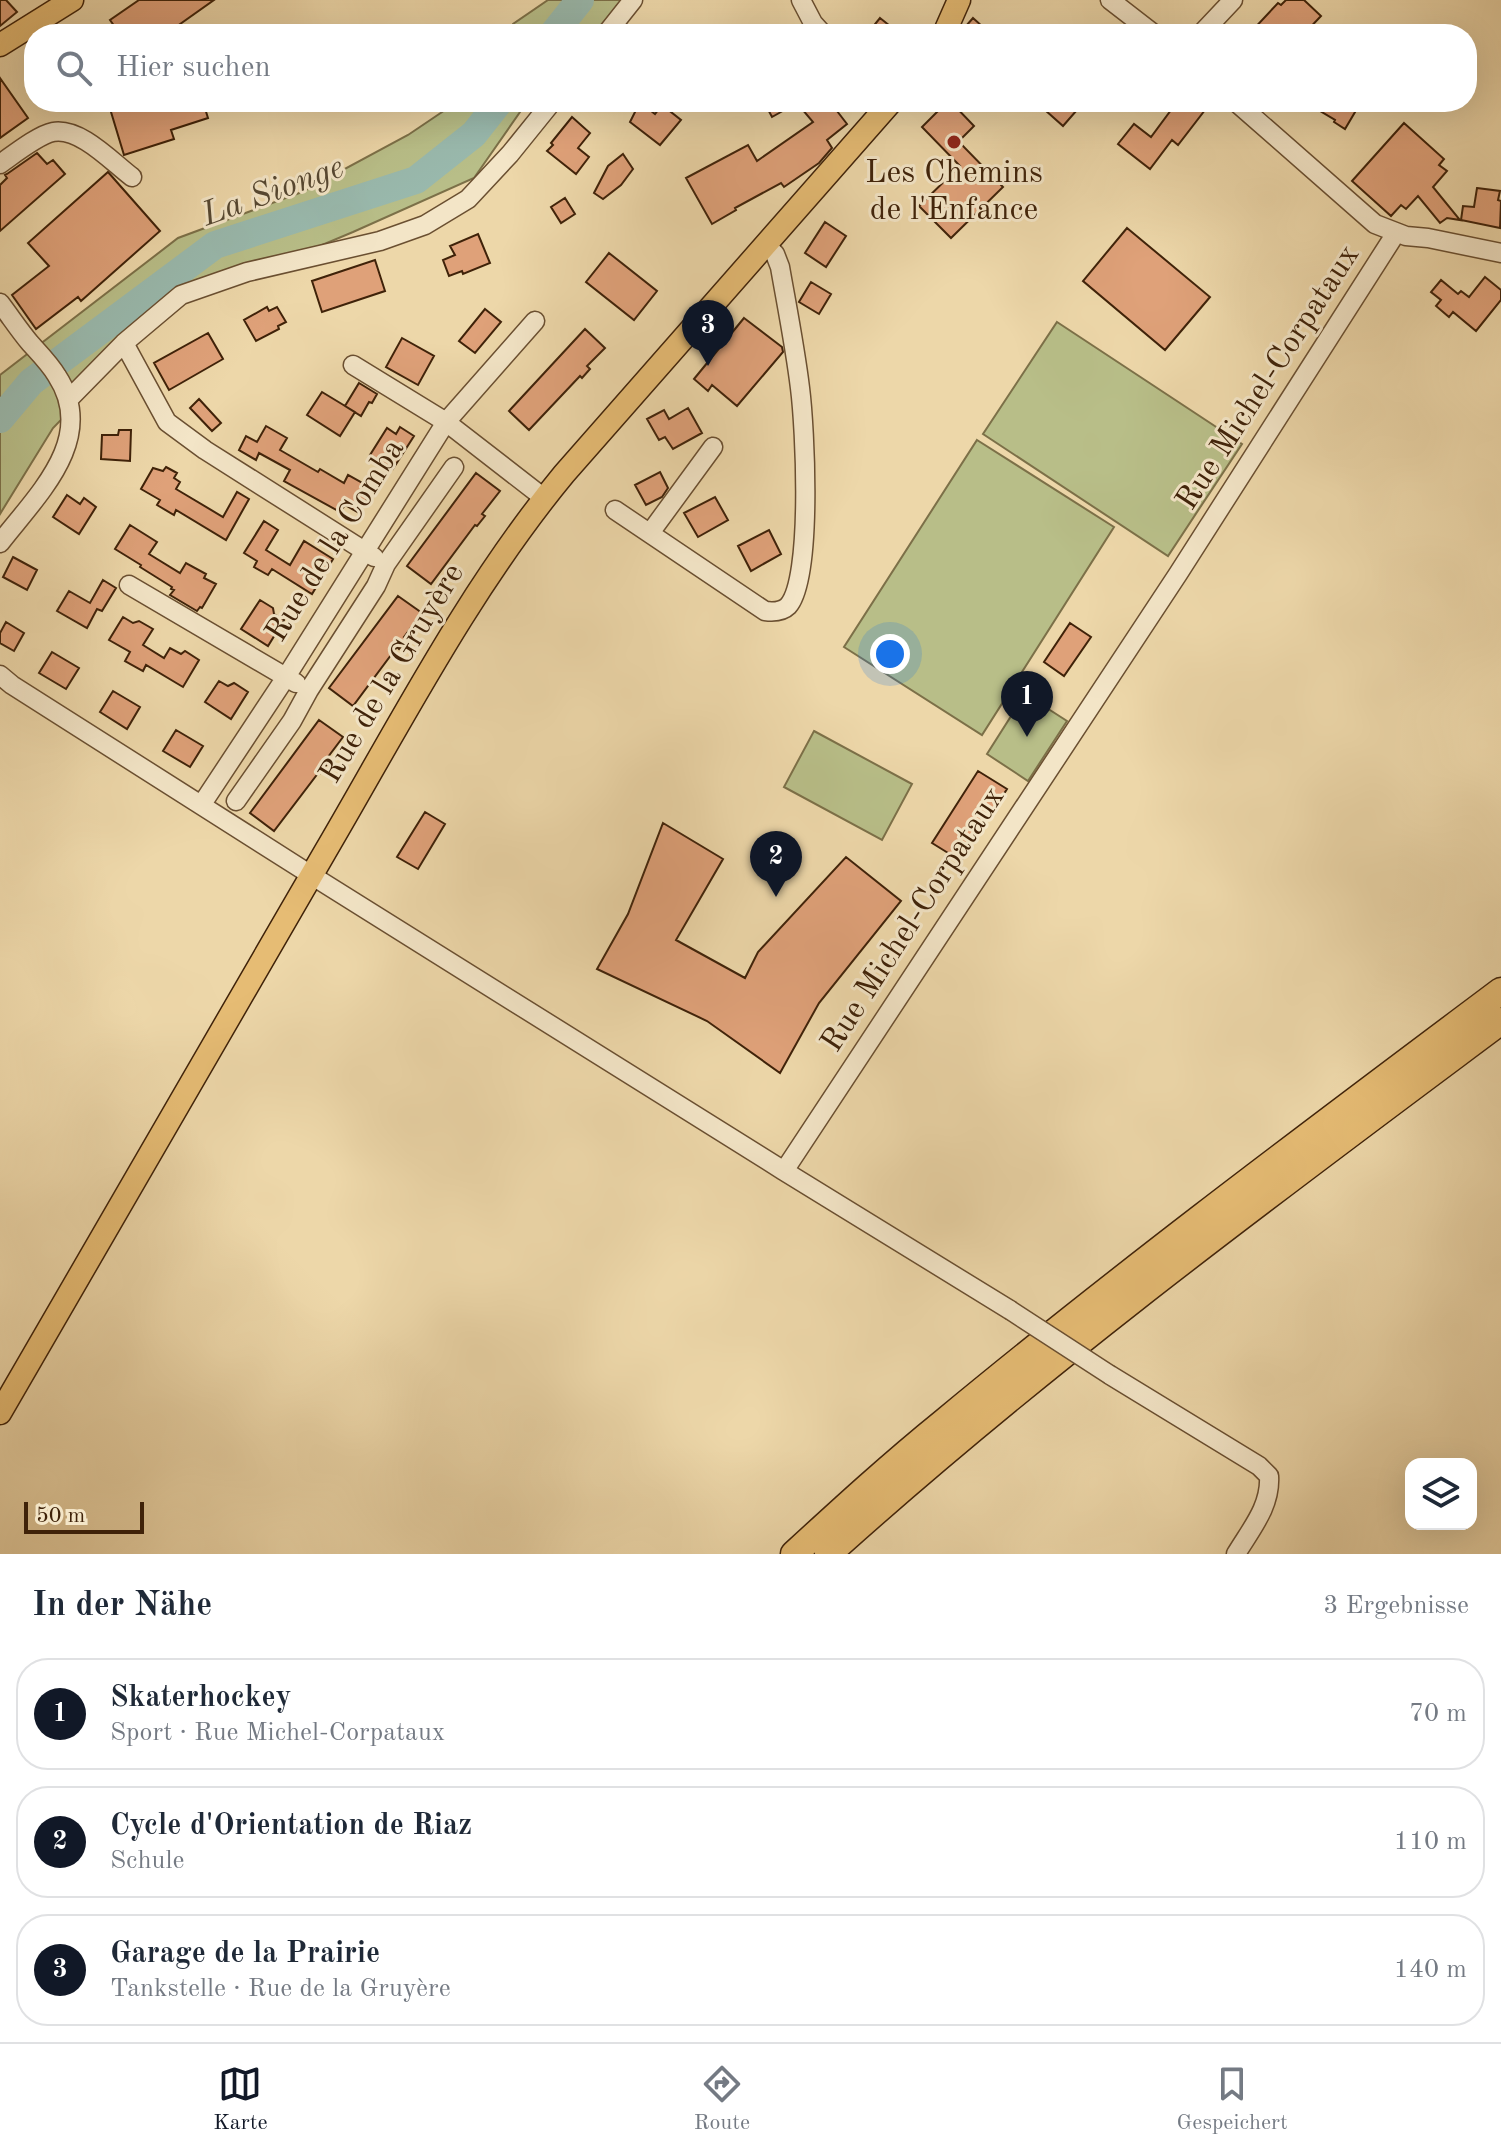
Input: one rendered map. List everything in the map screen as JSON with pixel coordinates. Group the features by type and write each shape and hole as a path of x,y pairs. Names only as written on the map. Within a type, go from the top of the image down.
{"highway":[{"path":"794,1554 942,1423 1055,1331 1501,991"},
{"path":"828,1554 1069,1350 1501,1021"}],"main road":[{"path":"34,24 72,0"},
{"path":"948,24 959,0"},
{"path":"0,45 24,30"},
{"name":"Rue de la Gruyère","path":"0,1413 466,611 517,533 544,498 882,112"}],"street":[{"path":"614,24 633,0"},
{"path":"801,0 811,24"},
{"path":"1110,0 1141,24"},
{"path":"1210,24 1233,0"},
{"path":"69,399 124,343 181,295 247,272 380,241 425,225 468,199 544,112"},
{"path":"1247,112 1375,224 1396,233 1501,253"},
{"path":"0,164 22,147 54,132 79,135 132,177"},
{"name":"Rue Michel-Corpataux","path":"784,1171 1170,586 1396,233"},
{"path":"615,510 765,611 783,610 790,604 801,562 805,520 805,439 800,387 780,267 775,254 766,245"},
{"path":"0,303 57,375 69,399 71,431 60,465 0,543"},
{"name":"Rue de la Comba","path":"202,804 286,677 446,422 535,321"},
{"path":"124,343 167,422 205,450 386,564"},
{"path":"353,365 446,422 544,498"},
{"path":"650,533 713,447"},
{"path":"236,801 292,721 376,586 386,564 454,467"},
{"path":"129,585 309,690"},
{"path":"0,675 311,875 1259,1466 1269,1476 1270,1491 1236,1554"}],"green space":[{"path":"548,0 626,0 602,24 513,24"},
{"path":"442,112 520,112 474,178 167,310 53,428 0,514 0,375 178,238 302,192 408,135"},
{"path":"1057,322 1242,444 1168,556 983,434"},
{"path":"977,440 1114,527 982,735 844,647"},
{"path":"1025,694 1067,721 1028,781 987,754"},
{"path":"814,731 912,784 882,840 784,787"}],"building":[{"path":"0,0 6,0 17,12 0,26"},
{"path":"139,0 214,0 180,24 113,24 110,20"},
{"path":"1286,0 1304,0 1321,16 1313,24 1258,24 1278,3 1281,5"},
{"path":"0,78 28,118 0,138"},
{"path":"111,112 206,112 208,118 171,130 174,139 124,155"},
{"path":"635,112 671,112 681,120 660,145 630,122"},
{"path":"805,112 838,112 847,124 827,140 832,148 819,163 784,187 781,183 712,224 686,178 748,145 757,161 813,122"},
{"path":"937,112 961,112 974,126 960,143 1003,187 951,238 919,206 960,166 922,127"},
{"path":"1047,112 1075,112 1063,126"},
{"path":"1170,112 1203,112 1178,145 1172,140 1150,169 1118,144 1134,124 1151,137"},
{"path":"1322,112 1355,112 1345,129"},
{"path":"572,117 590,133 578,148 589,157 576,174 547,151"},
{"path":"1404,123 1444,159 1439,165 1447,171 1433,187 1460,220 1447,218 1440,223 1418,196 1406,209 1401,205 1391,216 1352,181"},
{"path":"37,153 47,164 53,160 65,174 0,231 0,185 7,178 5,175"},
{"path":"623,154 633,169 621,185 603,199 594,193 608,166"},
{"path":"108,172 160,231 81,301 78,297 36,329 12,295 49,266 28,243"},
{"path":"1477,188 1500,191 1500,228 1461,220 1463,206 1474,207"},
{"path":"565,198 575,214 561,223 551,207"},
{"path":"825,222 846,236 826,267 805,253"},
{"path":"1127,228 1210,297 1165,350 1083,281"},
{"path":"478,234 490,263 449,276 443,260 455,255 450,246"},
{"path":"609,253 657,291 634,320 586,282"},
{"path":"375,260 385,291 322,312 312,281"},
{"path":"1485,277 1501,290 1501,300 1476,331 1453,312 1449,317 1436,306 1441,300 1431,292 1441,280 1458,294 1461,291 1469,297"},
{"path":"811,282 831,294 819,314 799,302"},
{"path":"267,307 269,311 277,307 286,322 256,341 244,320"},
{"path":"485,309 501,322 475,353 459,341"},
{"path":"744,318 782,347 783,352 737,406 712,385 708,391 694,379"},
{"path":"585,329 605,348 587,366 590,369 582,378 580,376 529,430 509,411"},
{"path":"208,333 223,359 169,390 154,363"},
{"path":"402,338 434,356 418,385 386,367"},
{"path":"359,383 377,394 361,416 345,406"},
{"path":"322,392 355,412 340,436 307,415"},
{"path":"199,399 221,423 212,431 190,408"},
{"path":"688,408 702,433 673,449 665,437 659,440 647,419 664,410 669,419"},
{"path":"266,426 287,438 280,450 344,483 348,475 373,489 359,513 345,505 340,512 284,481 290,470 259,453 256,460 239,450 246,436 257,442"},
{"path":"400,427 414,436 393,469 370,455 387,428 396,434"},
{"path":"119,430 131,430 130,461 101,459 102,435 118,435"},
{"path":"166,467 177,473 174,478 180,482 176,489 223,517 237,492 249,499 226,540 176,510 174,515 157,505 160,500 141,489 153,468 163,471"},
{"path":"660,472 668,488 662,497 646,505 635,485"},
{"path":"476,473 500,491 482,514 485,516 431,584 407,566"},
{"path":"67,495 80,504 84,498 96,507 79,534 53,517"},
{"path":"715,497 728,520 698,537 684,513"},
{"path":"264,521 278,530 266,550 290,565 304,541 333,559 312,594 272,569 268,575 254,567 257,561 244,553"},
{"path":"130,525 157,542 149,554 180,573 186,563 206,574 204,578 216,584 202,608 197,611 170,595 174,590 172,587 115,549"},
{"path":"769,530 781,554 751,571 738,546"},
{"path":"13,557 37,570 27,590 3,577"},
{"path":"103,580 116,588 102,611 97,609 87,628 57,611 69,591 90,603"},
{"path":"398,596 422,613 404,637 407,639 399,649 397,647 353,706 329,688"},
{"path":"260,600 284,620 268,646 241,629"},
{"path":"123,617 153,629 143,645 164,658 170,648 181,654 185,651 199,660 183,687 146,665 143,671 125,661 130,652 109,640"},
{"path":"6,622 24,633 14,651 0,643 0,633"},
{"path":"1070,623 1091,637 1064,676 1044,662"},
{"path":"52,652 79,668 66,689 39,673"},
{"path":"219,681 228,686 234,683 248,692 231,719 205,702"},
{"path":"113,691 140,707 127,729 100,712"},
{"path":"319,720 343,737 325,761 328,763 274,831 250,813"},
{"path":"176,730 203,746 190,767 163,751"},
{"path":"978,771 1007,789 961,861 932,843"},
{"path":"425,812 445,824 418,869 397,857"},
{"path":"663,823 723,859 676,940 745,978 758,952 846,857 901,901 819,1003 780,1073 707,1021 597,969 628,914"}],"waterway":[{"name":"La Sionge","path":"561,24 580,0"},
{"name":"La Sionge","path":"0,419 31,382 215,245 416,180 474,134 491,112"}],"place":[{"name":"Les Chemins de l'Enfance","path":"954,142"},
{"name":"Garage de la Prairie","path":"708,366"},
{"name":"Skaterhockey","path":"1027,737"},
{"name":"Cycle d'Orientation de Riaz","path":"776,897"}]}
